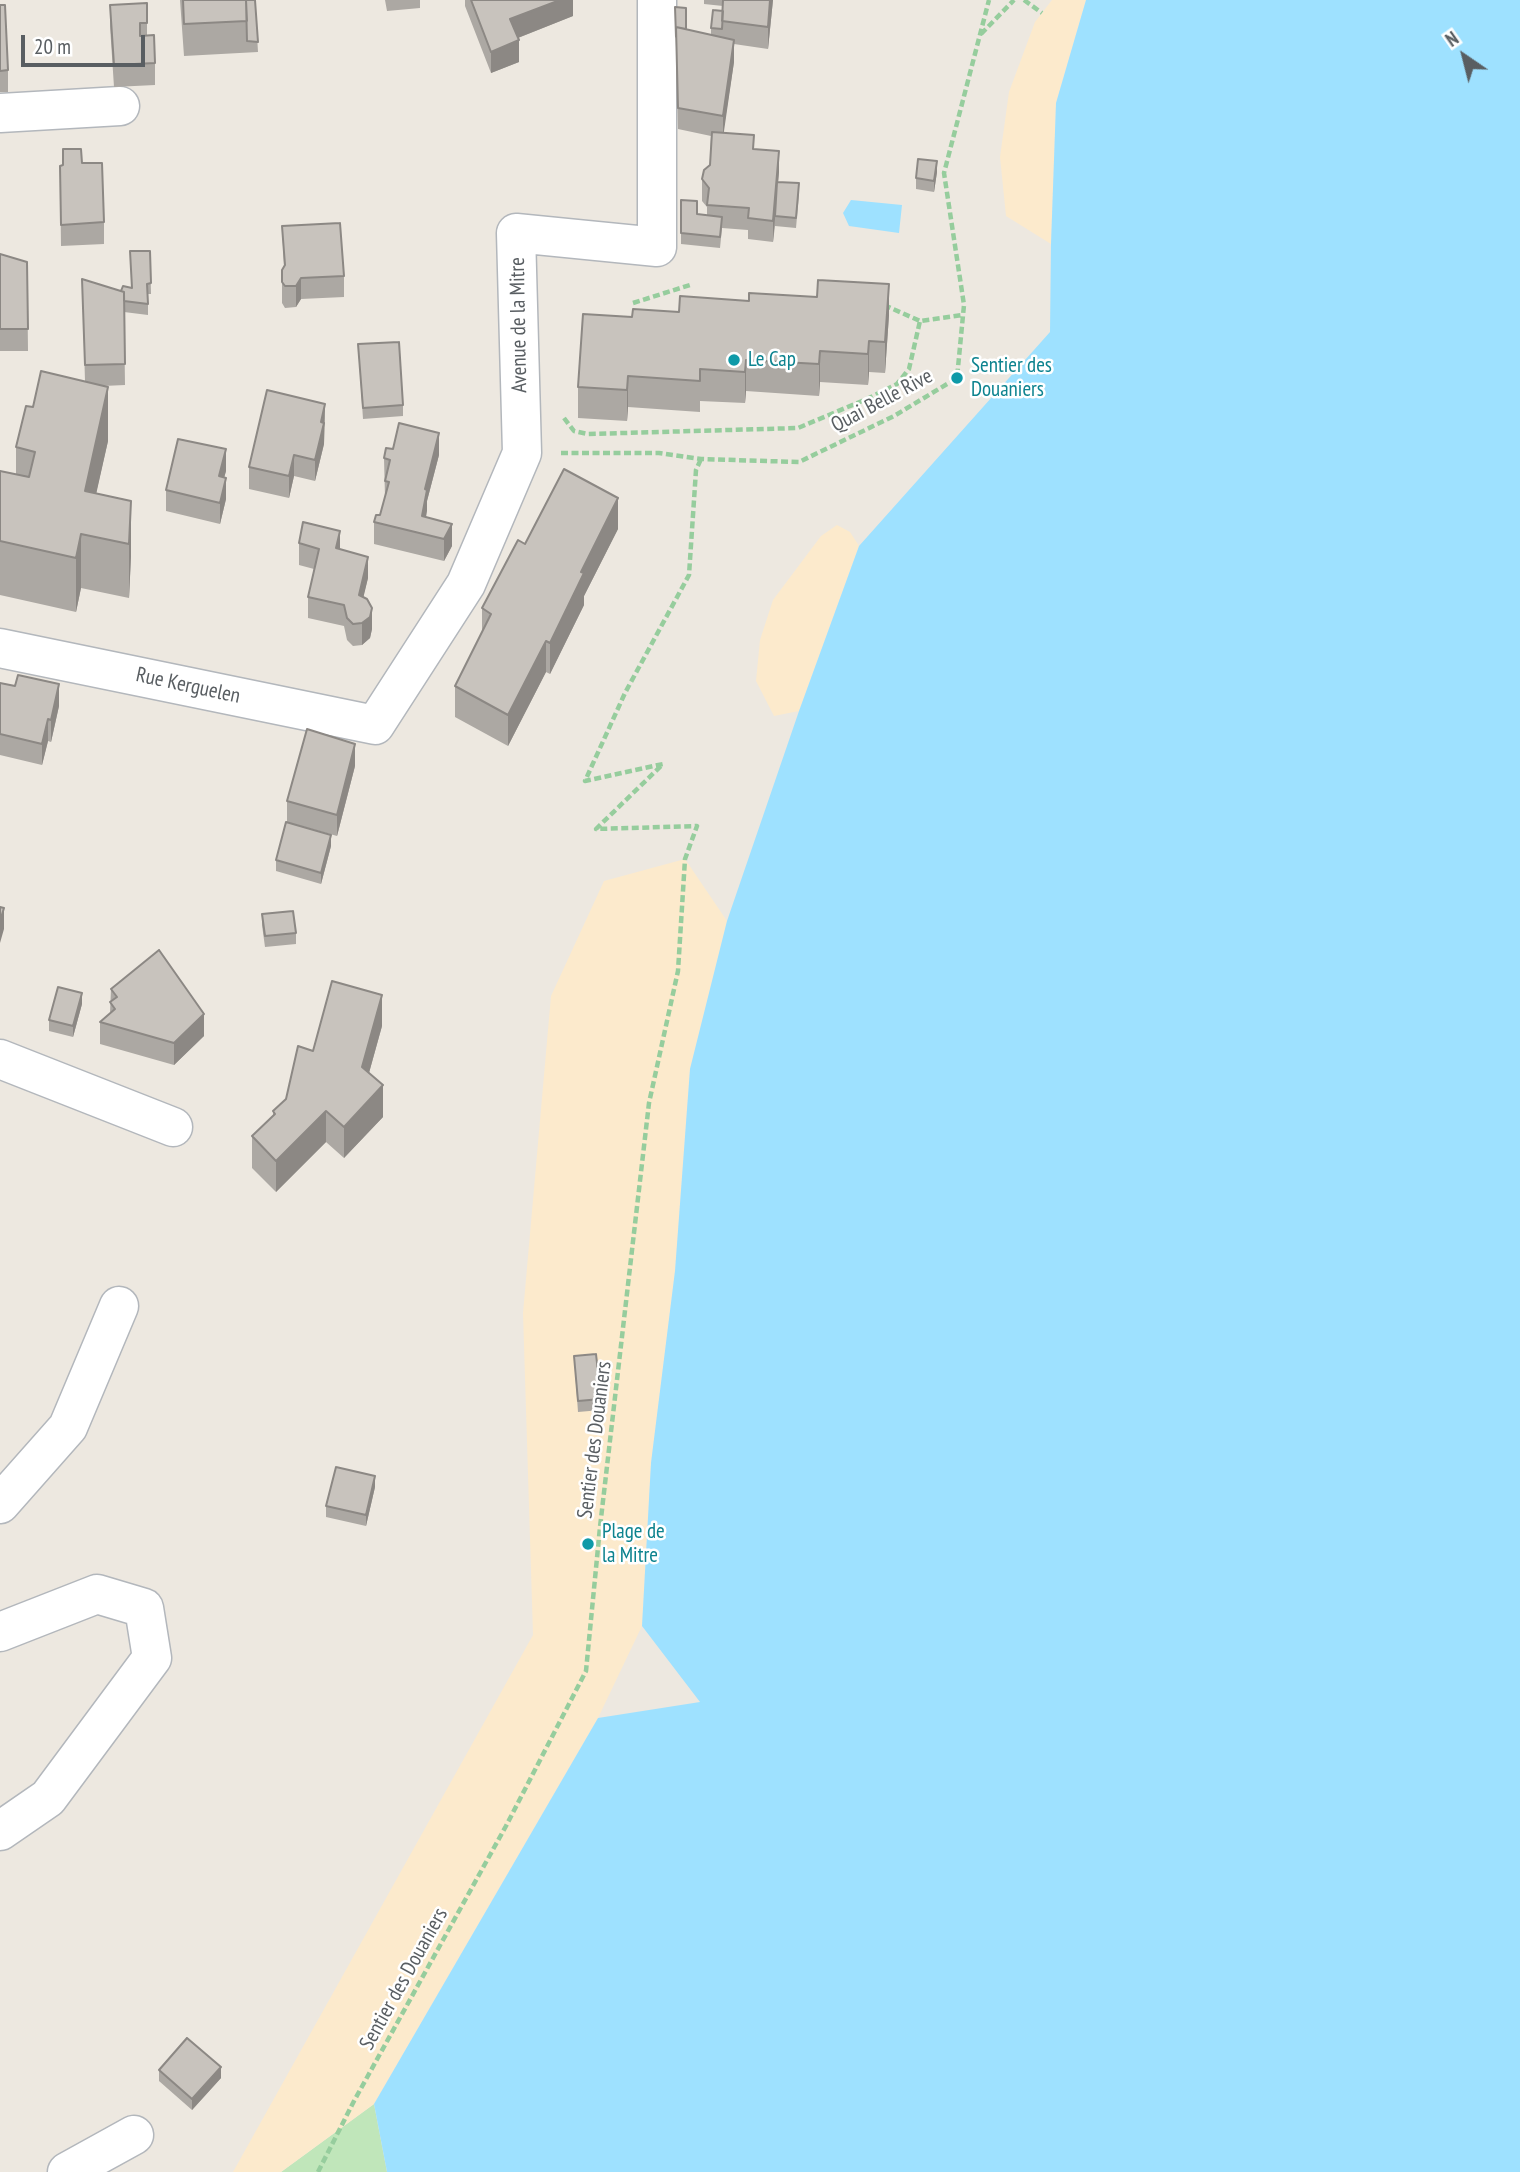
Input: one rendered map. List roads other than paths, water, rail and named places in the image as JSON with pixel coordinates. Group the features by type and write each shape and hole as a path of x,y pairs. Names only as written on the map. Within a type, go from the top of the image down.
{"street":[{"name":"Avenue de la Mitre","path":"375,725 466,584 522,453 516,233 657,247 657,0"},
{"path":"0,113 120,106"},
{"name":"Rue Kerguelen","path":"0,648 375,725"},
{"path":"0,1059 173,1127"},
{"path":"0,1504 68,1427 118,1306"},
{"path":"0,1632 97,1594 144,1608 152,1658 48,1798 0,1831"},
{"path":"66,2172 134,2134"}],"water":[{"path":"1086,0 1520,0 1520,2172 387,2172 374,2104 598,1718 700,1702 642,1626 651,1463 675,1271 690,1069 727,921 859,546 1050,332 1056,103"},
{"path":"851,200 902,205 899,233 849,226 843,213"}],"place":[{"name":"Le Cap","path":"734,360"},
{"name":"Sentier des Douaniers","path":"957,378"},
{"name":"Plage de la Mitre","path":"588,1544"}]}
